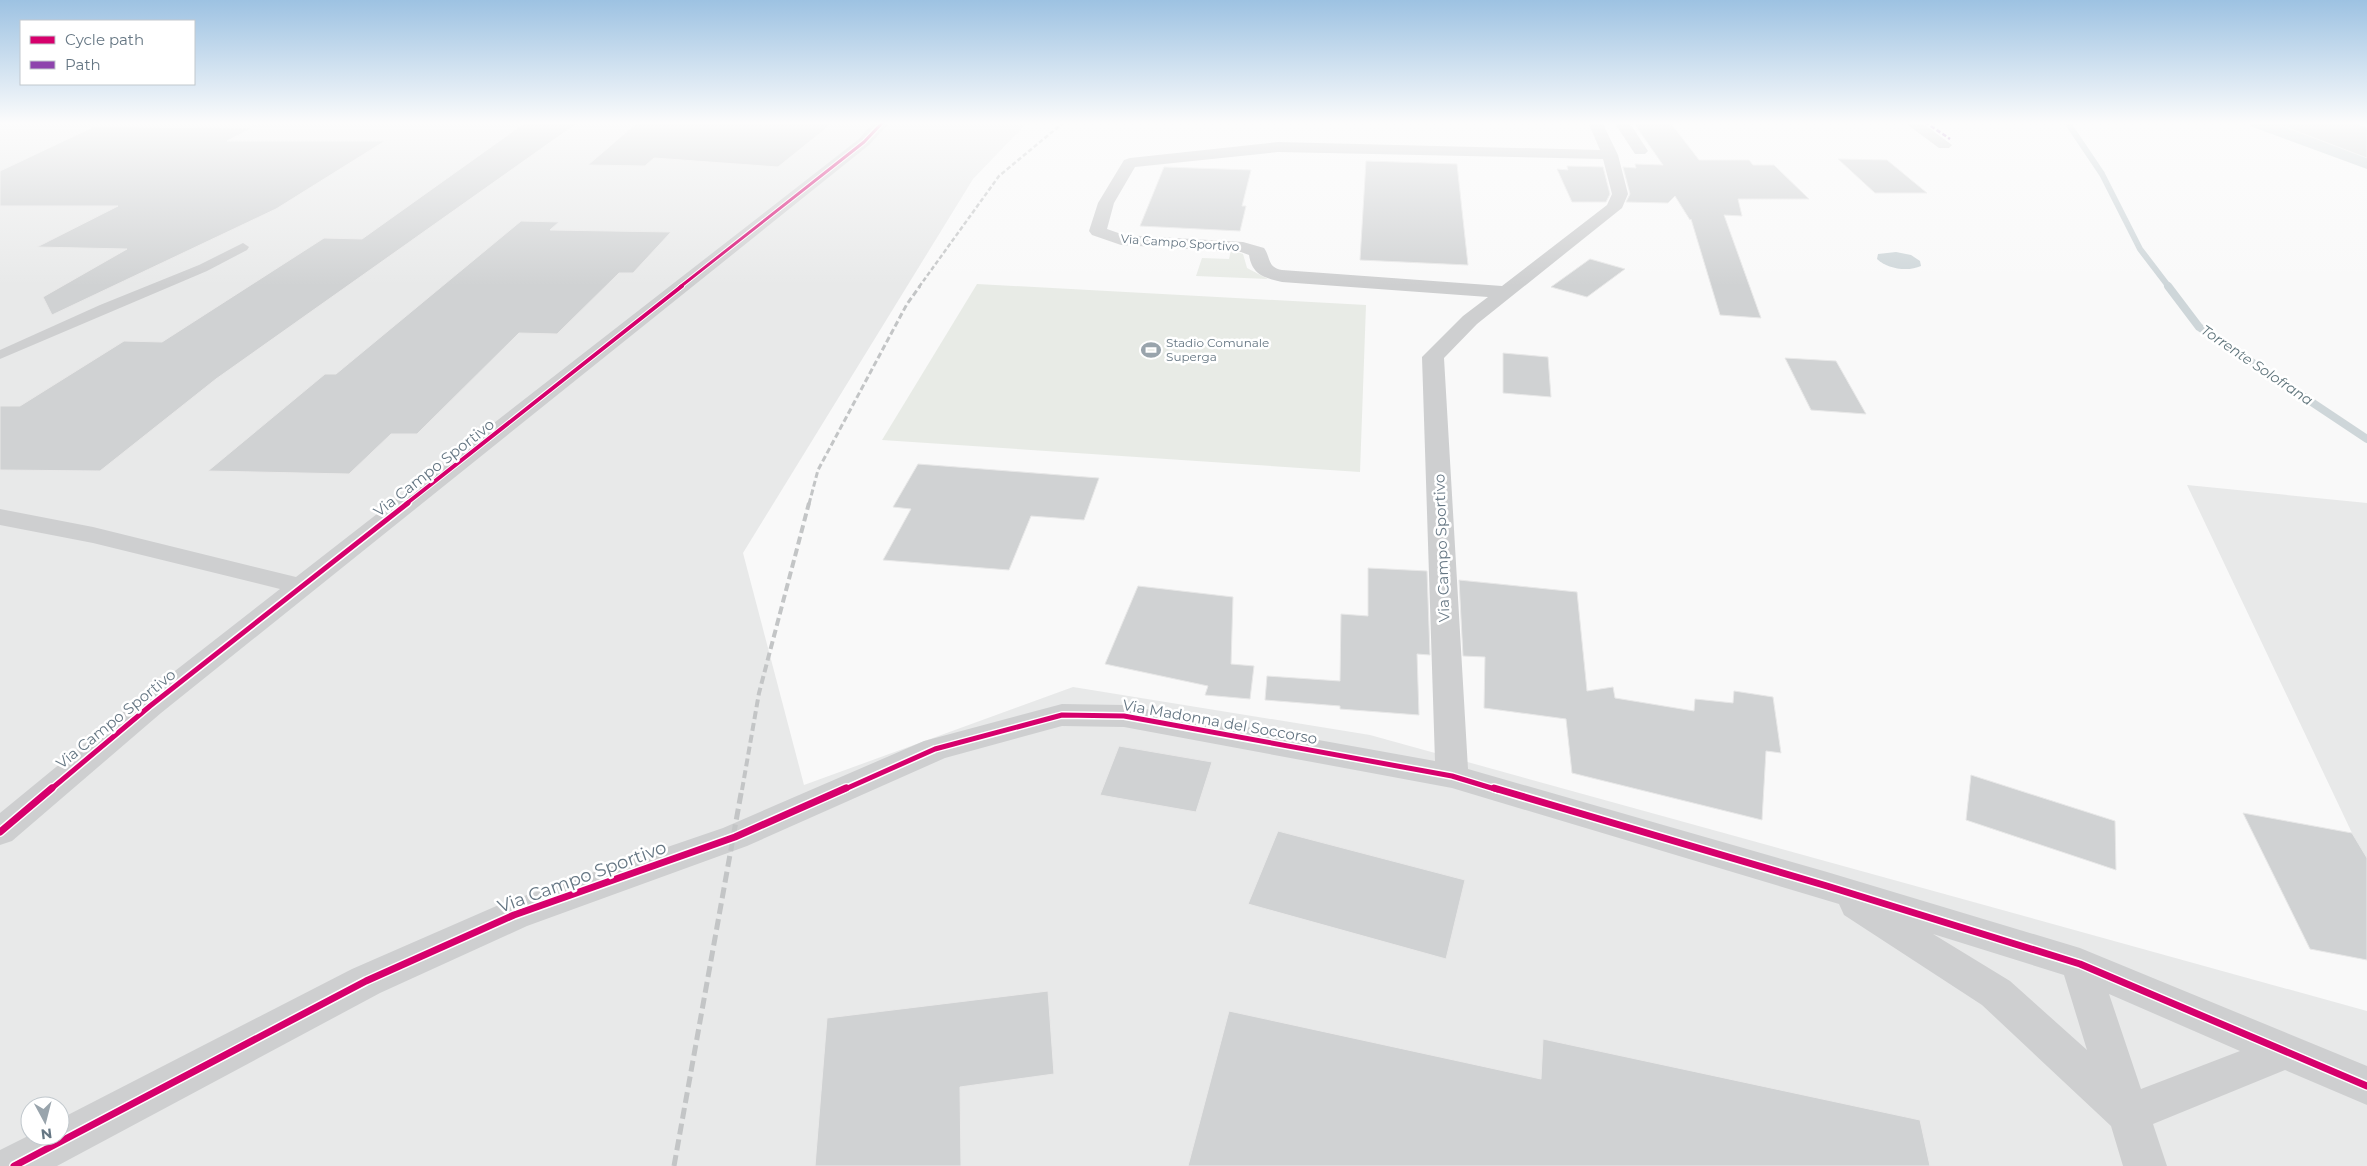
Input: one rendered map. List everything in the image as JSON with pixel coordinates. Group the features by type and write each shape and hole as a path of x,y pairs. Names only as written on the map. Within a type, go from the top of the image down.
{"street":[{"name":"Via Campo Sportivo","path":"0,832 150,706 304,587 820,176"},
{"name":"Via Campo Sportivo","path":"1122,176 1106,203 1098,231 1121,240 1243,247 1258,252 1260,264 1268,273 1282,276 1505,292"},
{"name":"Via Campo Sportivo","path":"1452,776 1433,357 1470,320 1614,208 1620,194 1615,176"},
{"path":"0,517 93,535 304,587"},
{"name":"Via Madonna del Soccorso","path":"734,837 935,749 1062,715 1124,716 1452,776 1827,886 2080,964 2367,1086"},
{"name":"Via Campo Sportivo","path":"14,1166 147,1097 267,1031 366,981 446,944 514,915 734,837"},
{"path":"1827,886 1996,993 2128,1114"},
{"path":"2080,964 2145,1166"},
{"path":"2128,1114 2287,1052"}],"lane":[{"path":"0,355 105,308 203,268 243,247"}],"shaded area":[{"path":"0,176 975,176 743,553 804,785 1073,687 1370,735 2367,1011 2367,1166 0,1166"},
{"path":"1231,250 1243,254 1247,268 1268,279 1196,276 1202,258 1229,259"},
{"path":"1896,252 1911,255 1920,261 1921,266 1904,269 1886,265 1877,259 1878,254"},
{"name":"Stadio Comunale Superga","path":"977,284 1366,305 1360,472 882,440"},
{"path":"2187,485 2367,503 2367,865 2352,833"}],"building":[{"path":"0,176 328,176 276,209 52,315 43,297 127,249 37,247 118,206 0,206"},
{"path":"450,176 502,176 216,379 100,471 0,470 0,406 20,406 124,341 162,342 324,238 362,239"},
{"path":"1160,176 1249,176 1242,206 1246,206 1240,231 1140,226"},
{"path":"1365,176 1458,176 1468,265 1360,260"},
{"path":"1560,176 1605,176 1610,194 1606,202 1572,202"},
{"path":"1625,176 1786,176 1809,199 1738,199 1742,216 1724,215 1761,318 1720,315 1691,219 1675,196 1668,203 1626,202 1630,194"},
{"path":"1857,176 1907,176 1927,193 1875,193"},
{"path":"521,221 559,222 550,230 671,232 633,273 619,273 557,334 519,333 417,434 391,434 349,474 208,471 325,374 336,374"},
{"path":"1590,259 1625,269 1587,297 1551,287"},
{"path":"1503,353 1548,357 1551,397 1503,393"},
{"path":"1785,358 1836,361 1866,414 1811,410"},
{"path":"918,464 1099,478 1084,520 1031,516 1009,570 883,560 911,509 893,507"},
{"path":"1368,568 1427,571 1430,655 1417,654 1419,715 1340,709 1340,706 1265,700 1267,676 1340,681 1341,614 1368,616"},
{"path":"1459,580 1577,592 1587,691 1613,687 1615,698 1694,711 1695,699 1733,703 1734,691 1773,697 1781,753 1766,751 1762,820 1572,773 1566,719 1484,708 1485,657 1463,656"},
{"path":"1138,586 1233,597 1231,664 1254,666 1250,699 1205,695 1208,686 1105,664"},
{"path":"1119,746 1212,762 1196,812 1100,795"},
{"path":"1971,775 2115,821 2116,870 1966,820"},
{"path":"2243,813 2352,833 2367,858 2367,960 2310,949"},
{"path":"1278,831 1465,880 1446,959 1248,904"},
{"path":"1048,991 1054,1074 960,1087 961,1166 815,1166 827,1018"},
{"path":"1229,1011 1541,1079 1543,1039 1920,1120 1930,1166 1188,1166"}],"waterway":[{"name":"Torrente Solofrana","path":"2103,176 2140,249 2169,287"},
{"name":"Torrente Solofrana","path":"2168,286 2199,327 2367,439"}],"railway":[{"path":"919,287 999,176"},
{"path":"809,504 818,470 907,304 920,286"},
{"path":"742,790 759,693 809,503"},
{"path":"674,1166 742,788"}],"cycle path":[{"path":"0,832 150,706 820,176"},
{"path":"14,1166 366,981 514,915 735,837 935,749 1062,715 1124,716 1452,776 1827,886 2080,964 2367,1086"}],"place":[{"name":"Stadio Comunale Superga","path":"1151,350"}]}
